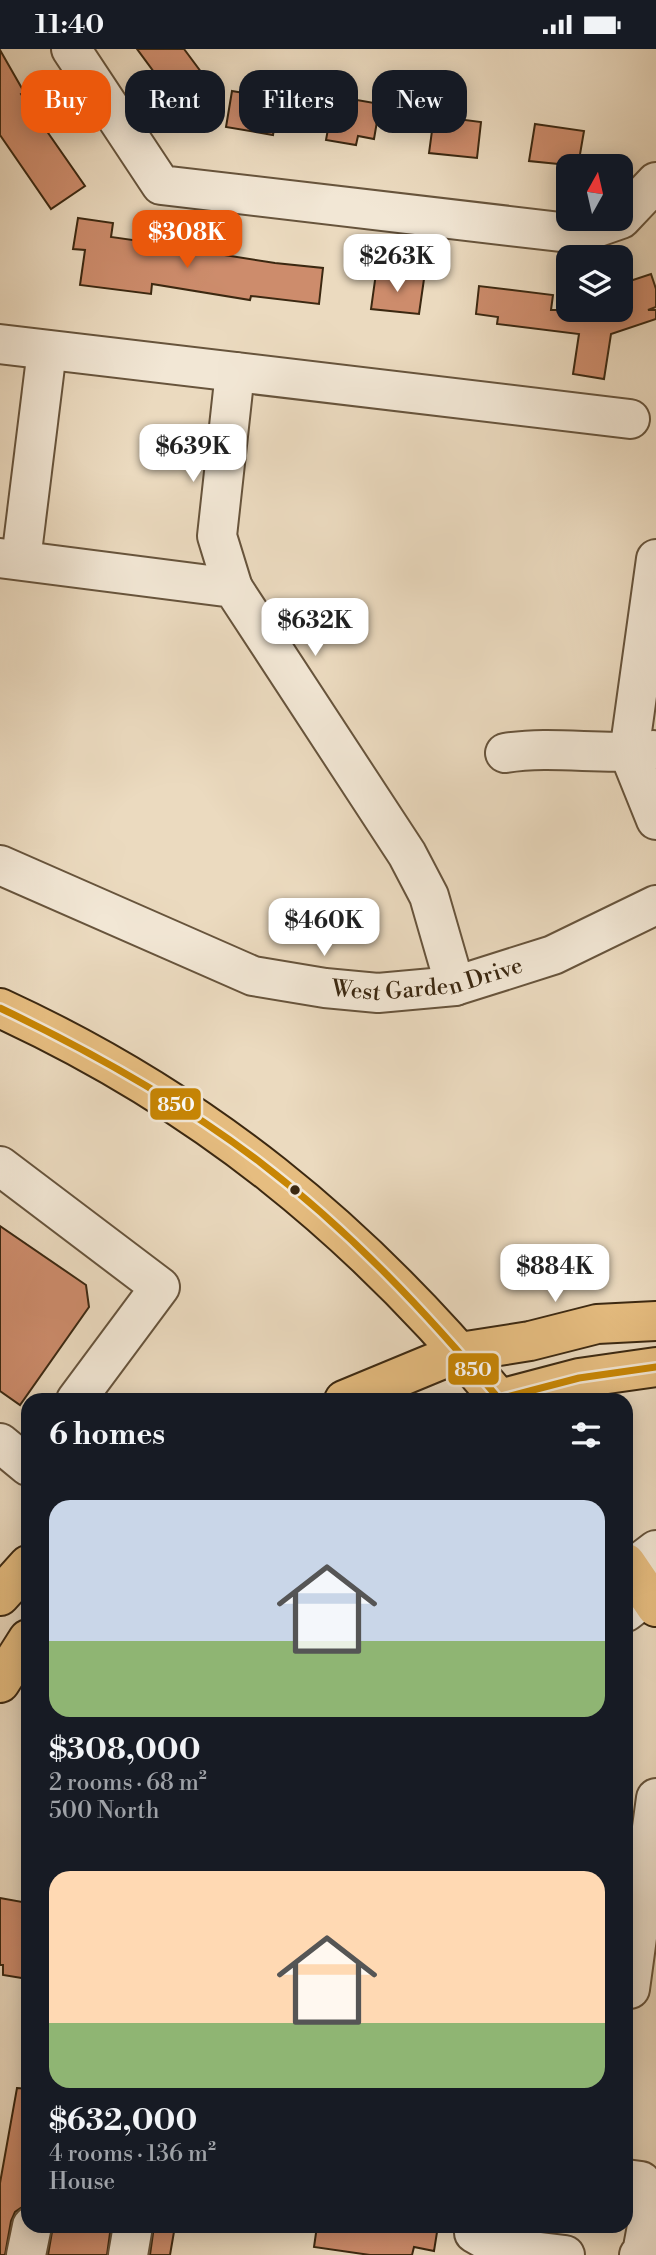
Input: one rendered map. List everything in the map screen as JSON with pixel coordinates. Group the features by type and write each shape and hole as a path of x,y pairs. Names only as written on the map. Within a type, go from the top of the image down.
{"main road":[{"path":"0,1008 55,1033 120,1069 196,1117 255,1160 338,1227 413,1301 460,1352 492,1393"},
{"path":"361,1393 460,1352 530,1341 597,1324 656,1321"},
{"path":"524,1393 579,1378 656,1367"},
{"path":"0,1596 21,1573"},
{"path":"0,1683 21,1650"}],"street":[{"path":"71,49 161,185 579,234 587,231"},
{"path":"634,205 656,182"},
{"path":"0,344 630,419"},
{"path":"47,350 10,559 233,588"},
{"path":"235,372 216,536 233,588 407,854 429,896 455,986"},
{"path":"656,559 642,751 656,820"},
{"path":"505,753 525,749 642,751"},
{"name":"West Garden Drive","path":"0,865 253,976 377,993 455,986 553,955 656,905"},
{"path":"0,1166 160,1287 81,1393"},
{"path":"0,1443 21,1460"},
{"path":"0,1485 21,1470"},
{"path":"633,1967 656,1798"},
{"path":"633,2180 640,2181 653,2210 642,2253 639,2255"},
{"path":"26,2255 31,2233"},
{"path":"128,2255 132,2233"},
{"path":"474,2233 498,2247 565,2255"}],"building":[{"path":"137,49 184,49 200,70 152,70"},
{"path":"0,50 21,87 21,133 48,133 85,186 51,209 0,135"},
{"path":"232,91 239,92 239,129 226,127"},
{"path":"358,100 372,103 374,139 358,136 356,145 326,140 327,133 358,133"},
{"path":"467,120 481,122 477,158 429,153 432,133 467,133"},
{"path":"535,124 584,131 580,154 556,154 556,164 529,161"},
{"path":"78,218 113,223 111,237 140,241 139,248 179,254 180,248 323,268 319,304 251,296 250,300 152,284 151,294 80,285 85,250 73,249"},
{"path":"376,273 424,279 419,314 371,309"},
{"path":"651,274 656,289 656,307 648,310 656,310 656,319 611,334 604,379 573,374 579,334 497,324 498,317 476,314 479,286 553,295 551,310 556,310 556,322 633,322 633,280"},
{"path":"0,1226 86,1285 89,1307 28,1393 21,1393 20,1405 0,1391"},
{"path":"0,1898 21,1902 21,1978 3,1975 3,1965 0,1965"},
{"path":"17,2088 21,2088 21,2208 15,2212 11,2221 5,2255 0,2255 0,2183"},
{"path":"52,2233 110,2233 107,2255 48,2255"},
{"path":"153,2233 174,2233 170,2255 150,2255"},
{"path":"316,2233 437,2233 434,2251 414,2247 412,2255 370,2255 314,2247"}],"transit line":[{"name":"850","path":"0,1008 68,1042 167,1098 261,1163 326,1216 386,1274 494,1393"},
{"name":"850","path":"522,1393 579,1378 656,1367"}]}
